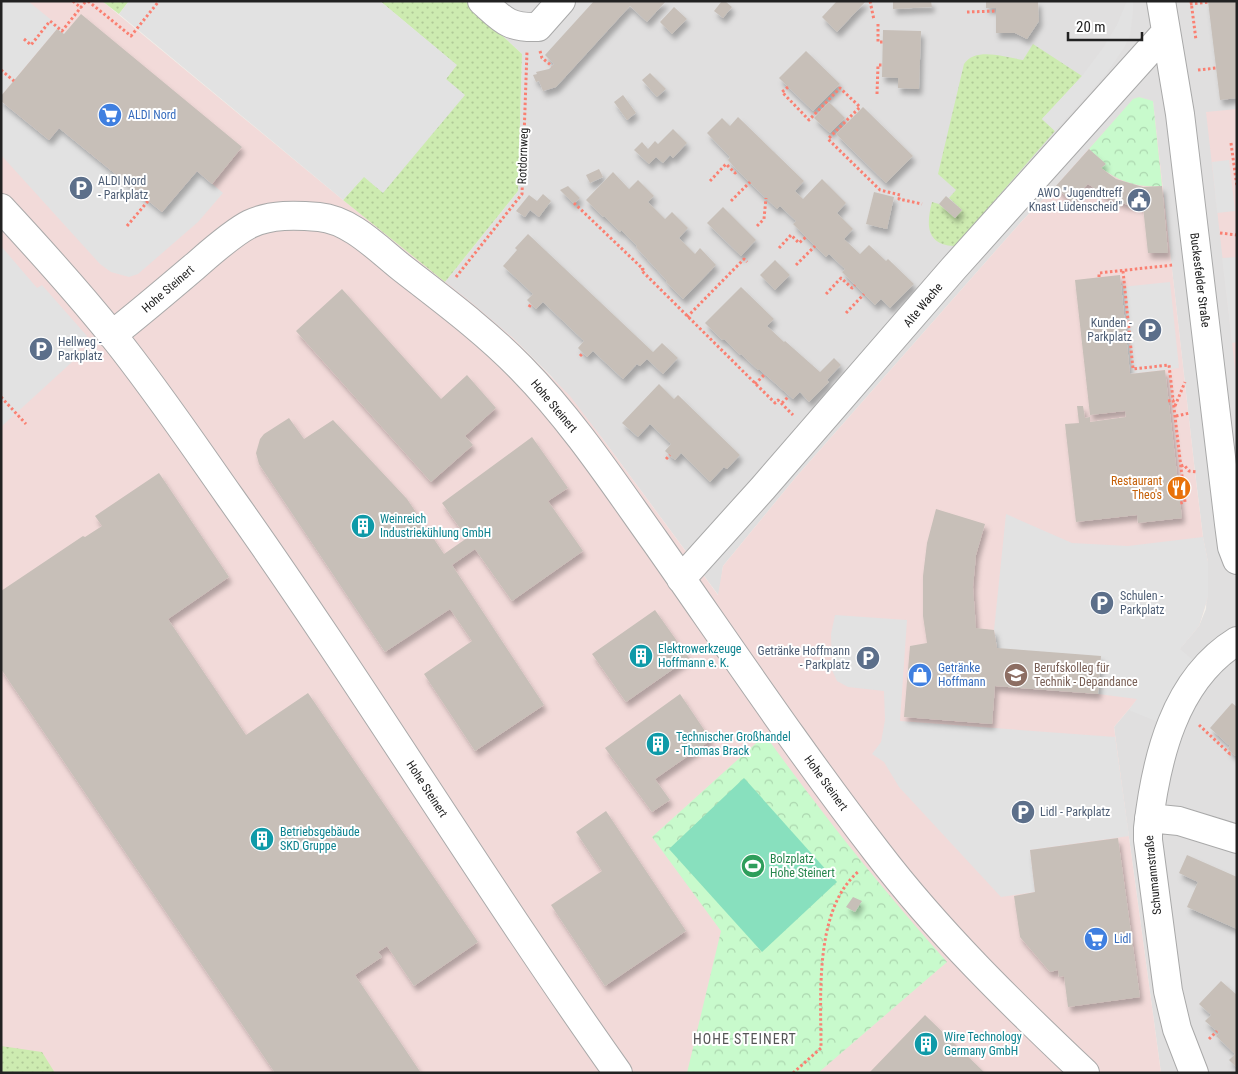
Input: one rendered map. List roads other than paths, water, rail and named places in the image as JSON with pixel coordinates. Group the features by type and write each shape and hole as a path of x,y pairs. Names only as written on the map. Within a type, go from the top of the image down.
{"street":[{"path":"482,1 505,22 526,27 538,27 561,1"},
{"name":"Buckesfelder Straße","path":"1161,1 1180,114 1229,524 1232,547 1237,560"},
{"name":"Alte Wache","path":"681,579 1166,32"},
{"name":"Hohe Steinert","path":"1,208 112,335 166,406 297,591 449,824 618,1073"},
{"name":"Hohe Steinert","path":"112,335 247,225 292,215 324,217 350,227 440,298 520,367 558,409 878,854 947,935 1085,1073"},
{"name":"Schumannstraße","path":"1194,1073 1177,1029 1168,991 1148,840 1149,818 1160,757 1183,699 1201,672 1220,652 1237,641"},
{"path":"1149,818 1179,821 1237,838"}],"place":[{"name":"ALDI Nord","path":"110,115"},
{"name":"ALDI Nord - Parkplatz","path":"81,188"},
{"name":"AWO \"Jugendtreff Knast Lüdenscheid\"","path":"1139,200"},
{"name":"Kunden - Parkplatz","path":"1150,330"},
{"name":"Hellweg - Parkplatz","path":"41,349"},
{"name":"Restaurant Theo's","path":"1179,488"},
{"name":"Weinreich Industriekühlung GmbH","path":"363,526"},
{"name":"Schulen - Parkplatz","path":"1102,603"},
{"name":"Elektrowerkzeuge Hoffmann e. K.","path":"641,656"},
{"name":"Getränke Hoffmann - Parkplatz","path":"868,658"},
{"name":"Getränke Hoffmann","path":"920,675"},
{"name":"Berufskolleg für Technik - Depandance","path":"1016,675"},
{"name":"Technischer Großhandel - Thomas Brack","path":"658,744"},
{"name":"Lidl - Parkplatz","path":"1023,812"},
{"name":"Betriebsgebäude SKD Gruppe","path":"262,839"},
{"name":"Bolzplatz Hohe Steinert","path":"753,866"},
{"name":"Lidl","path":"1096,939"},
{"name":"Wire Technology Germany GmbH","path":"926,1044"}],"district":[{"name":"HOHE STEINERT","path":"745,1039"}]}
